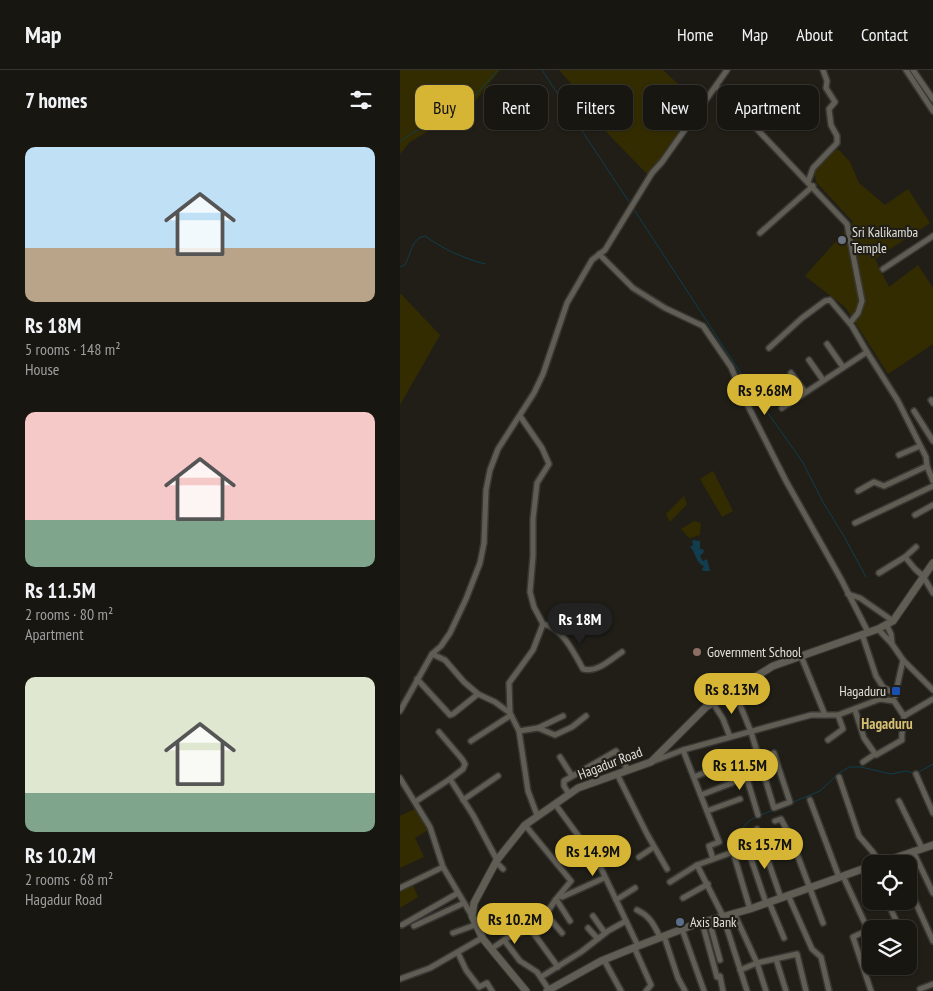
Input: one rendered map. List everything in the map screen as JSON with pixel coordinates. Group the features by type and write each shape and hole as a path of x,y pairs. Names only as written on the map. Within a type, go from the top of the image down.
{"street":[{"path":"400,711 432,654 441,646 450,633 480,563 484,543 486,490 490,470 498,449 534,393 543,374 567,303 592,260 605,250 652,173 662,162 727,70"},
{"path":"808,182 814,168 837,143 837,136 831,125 829,109 834,102 826,88 827,81 823,70"},
{"path":"906,70 933,111"},
{"path":"913,70 933,99"},
{"path":"716,86 813,186 847,224 850,231 862,301 858,313 850,323"},
{"path":"760,233 813,186"},
{"path":"883,269 933,236"},
{"path":"599,254 634,288 665,308 703,326 732,367 745,400 786,481 848,593 865,633 876,676 883,687 895,694"},
{"path":"769,348 802,318 825,301 830,300 850,323 898,401 926,457 927,466 933,481"},
{"path":"827,344 843,367"},
{"path":"782,408 867,352"},
{"path":"809,360 823,380"},
{"path":"791,373 805,392"},
{"path":"914,411 933,440"},
{"path":"520,416 542,448 549,464 537,483 533,519 533,556 530,592 534,607 543,624 533,650 509,683 511,714 519,731 528,791 537,815"},
{"path":"899,455 920,446"},
{"path":"858,491 874,482 884,486 927,466"},
{"path":"855,523 933,486"},
{"path":"915,515 933,505"},
{"path":"879,573 905,557 916,547"},
{"path":"905,557 923,576 933,593"},
{"name":"Hagadur Road","path":"472,916 474,902 496,861 525,825 537,815 578,788 651,762 706,707 773,666 878,629 889,623 933,563"},
{"path":"848,593 860,598 889,623 892,644"},
{"path":"543,624 549,625 557,631 584,668 589,671 595,670 622,652"},
{"path":"878,629 903,660 933,690"},
{"path":"432,654 445,660 464,682 478,694 495,702 511,714"},
{"path":"801,656 825,715"},
{"path":"863,762 901,742 904,716 894,701 903,660"},
{"path":"417,679 450,714 453,714 478,694"},
{"path":"734,690 751,732 774,808 790,802 774,753"},
{"path":"876,691 880,699"},
{"path":"651,762 683,750 811,714 838,715 880,699 894,701"},
{"path":"904,716 933,699"},
{"path":"713,702 723,719 730,737"},
{"path":"855,710 864,738 875,754"},
{"path":"471,741 511,714"},
{"path":"828,740 843,730 838,715"},
{"path":"519,731 538,728 563,716"},
{"path":"538,728 554,735 572,727 586,716"},
{"path":"415,802 450,780 463,769 465,764 440,732"},
{"path":"683,750 719,842 709,846 713,859"},
{"path":"569,794 564,786 564,780 616,751 628,770"},
{"path":"560,756 572,776"},
{"path":"758,756 742,762 758,815"},
{"path":"694,777 721,766"},
{"path":"763,770 778,766"},
{"path":"617,774 667,869"},
{"path":"916,774 933,813"},
{"path":"463,800 498,776"},
{"path":"839,776 858,836 868,855"},
{"path":"400,778 430,827 443,867 472,916 482,938 526,991"},
{"path":"450,780 496,861 503,869"},
{"path":"701,795 732,783"},
{"path":"707,811 740,799"},
{"path":"810,800 841,876 868,930 853,937 872,991"},
{"path":"899,800 922,848"},
{"path":"555,804 599,864 626,921 651,985 656,991"},
{"path":"775,821 780,818 790,838 823,923"},
{"path":"491,949 542,920 571,881 525,825"},
{"path":"758,830 784,896 812,948 821,958 829,991"},
{"path":"557,864 585,844"},
{"path":"746,844 784,938"},
{"path":"906,855 933,845"},
{"path":"639,857 654,847"},
{"path":"913,851 933,893"},
{"path":"670,882 697,865 733,852 750,909"},
{"path":"599,864 617,857"},
{"path":"697,865 723,916 747,991"},
{"path":"400,888 443,867"},
{"path":"504,940 520,961 537,972 548,990 604,960 662,936 705,921 750,909 862,870"},
{"path":"557,898 604,878"},
{"path":"683,898 708,884"},
{"path":"616,900 635,888"},
{"path":"402,925 458,893"},
{"path":"557,898 570,920"},
{"path":"414,926 464,903"},
{"path":"917,906 933,941"},
{"path":"637,910 646,914 662,936 685,991"},
{"path":"734,913 757,963 766,991"},
{"path":"546,914 562,933"},
{"path":"594,916 605,933"},
{"path":"541,977 605,933 626,921"},
{"path":"705,921 720,960"},
{"path":"705,921 718,977 720,976 724,991"},
{"path":"454,933 476,925"},
{"path":"529,927 558,966"},
{"path":"588,928 598,939"},
{"path":"682,929 704,991"},
{"path":"400,979 430,968 482,938"},
{"path":"458,953 466,970 479,987 487,983 492,991"},
{"path":"740,970 757,963 797,954 806,991"},
{"path":"776,959 786,991"},
{"path":"604,960 621,991"},
{"path":"920,989 933,984"},
{"path":"646,991 651,985"}],"shaded area":[{"path":"400,70 500,70 488,85 484,85 484,90 474,102 474,85 415,85 415,130 430,130 410,142 400,154"},
{"path":"559,70 663,70 679,85 643,85 643,130 680,130 648,175 604,130 633,130 633,85 572,85"},
{"path":"834,150 839,150 850,162 859,183 885,205 908,189 930,223 875,259 889,287 918,265 933,288 933,344 888,374 846,308 805,276 853,222 816,182 814,171"},
{"path":"400,293 440,335 400,405"},
{"path":"713,471 733,511 722,517 700,479"},
{"path":"684,496 687,504 670,522 666,514"},
{"path":"694,521 701,523 700,535 689,538 681,529"},
{"path":"415,809 428,830 415,838 424,857 400,868 400,816"},
{"path":"406,881 408,885 412,883 418,897 400,908 400,884"}],"water":[{"path":"692,540 700,541 700,549 703,549 704,552 700,556 703,561 707,559 710,571 703,571 704,566 699,563 690,547 693,545"}],"waterway":[{"path":"400,142 412,133 462,110 498,70"},
{"path":"542,70 631,205"},
{"path":"633,208 755,395 802,461 866,577"},
{"path":"400,267 405,265 414,243 420,237 425,236 454,253 485,264"},
{"path":"919,772 933,764"},
{"path":"791,803 820,791 839,773 849,767 861,767 891,774 906,771 913,773"},
{"path":"761,815 773,810"},
{"path":"744,844 742,831 749,821 757,817"}],"place":[{"name":"Sri Kalikamba Temple","path":"842,240"},
{"name":"Government School","path":"697,652"},
{"name":"Hagaduru","path":"896,691"},
{"name":"Axis Bank","path":"680,922"}],"district":[{"name":"Hagaduru","path":"887,723"}]}
